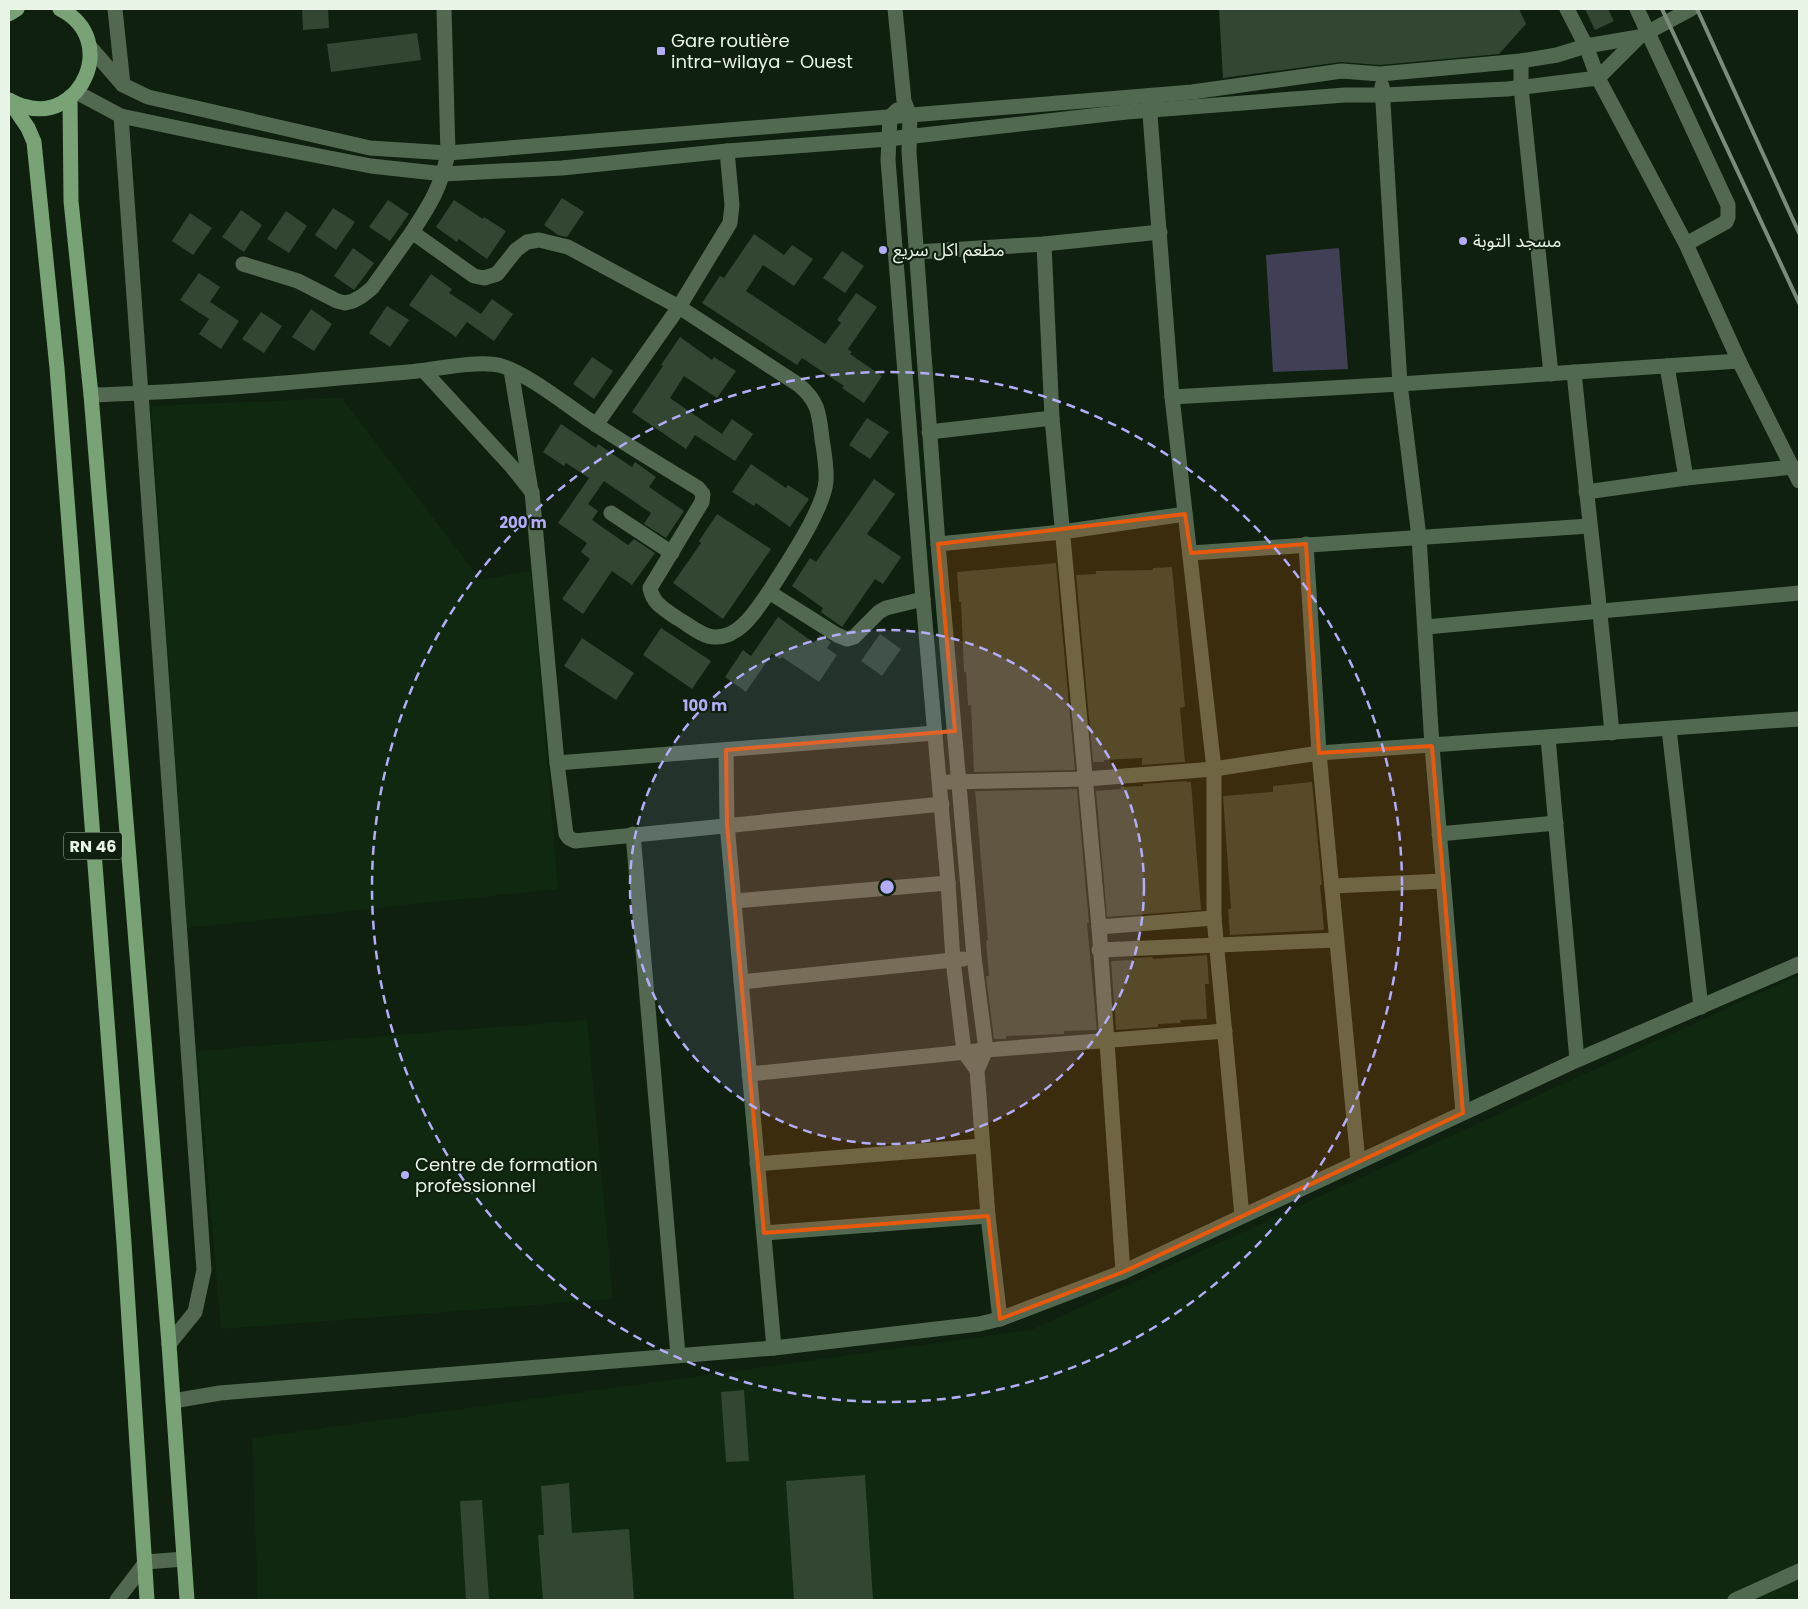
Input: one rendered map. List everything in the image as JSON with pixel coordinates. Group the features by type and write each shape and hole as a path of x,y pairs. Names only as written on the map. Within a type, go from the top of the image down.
{"main road":[{"path":"60,9 75,19 84,32"},
{"path":"9,100 24,107 42,108 59,104 73,94 85,79 90,64 90,48 75,9"},
{"name":"RN 46","path":"73,94 71,201 91,395 169,1344 187,1600"},
{"name":"RN 46","path":"9,100 28,128 34,142 56,359 124,1243 147,1600"}],"street":[{"path":"115,9 123,85"},
{"path":"243,264 298,282 345,303 362,296 372,288 412,232 434,197 444,174 448,153 444,9"},
{"path":"895,9 904,101 910,116 909,152 938,544 974,957 986,1050 977,1070 988,1216 1000,1319"},
{"path":"1567,9 1586,46 1598,78 1686,244 1739,361 1799,481"},
{"path":"1637,9 1644,35 1728,205 1726,222 1686,244"},
{"path":"90,48 123,85 148,97 370,148 448,153 890,117 1149,103 1384,95 1521,87 1598,78 1644,35 1691,9"},
{"path":"73,94 121,116 370,166 444,174 562,168 727,151 888,139 1149,103 1192,92 1342,71 1380,74 1521,61 1644,35"},
{"path":"1521,61 1521,87 1551,374"},
{"path":"1380,74 1384,95 1400,384 1419,537 1432,746 1463,1113"},
{"path":"904,101 890,117 888,160 923,599 942,804 953,960 964,1052 977,1070"},
{"path":"1149,103 1172,397 1214,769 1214,918 1242,1216"},
{"path":"121,116 204,1270 195,1312 169,1344"},
{"path":"596,425 679,307 730,223 732,204 727,151"},
{"path":"91,395 140,394 424,371 477,364 500,365 511,370 698,488 703,494 702,502 650,588 651,596 657,605 703,634 714,638 726,635 742,627 769,592 814,517 823,496 826,481 820,416 810,394 679,307 568,247 539,240 528,242 516,250 496,274 484,278 474,276 412,232"},
{"path":"917,252 1044,244 1160,232"},
{"path":"1044,244 1052,418 1086,779 1123,1272"},
{"path":"1172,397 1739,361"},
{"path":"1667,366 1686,478"},
{"path":"511,370 532,492 557,763 566,834 569,838 575,841 727,824 942,804"},
{"path":"424,371 532,492"},
{"path":"1574,372 1586,492 1601,610 1612,733"},
{"path":"930,432 1052,418"},
{"path":"1586,492 1686,478 1792,467"},
{"path":"611,512 672,553"},
{"path":"938,544 1062,532 1185,514"},
{"path":"1190,553 1590,526"},
{"path":"1306,544 1319,753 1358,1162"},
{"path":"769,592 837,635 847,639 854,637 879,612 886,608 923,599"},
{"path":"1426,627 1799,593"},
{"path":"940,782 1086,779 1214,769 1319,753 1799,719"},
{"path":"1669,729 1701,1007"},
{"path":"557,763 935,733"},
{"path":"1548,738 1577,1060"},
{"path":"726,750 727,824 774,1348"},
{"path":"1439,834 1556,823"},
{"path":"633,834 678,1354"},
{"path":"1332,886 1443,881"},
{"path":"735,901 948,882"},
{"path":"1098,927 1214,918"},
{"path":"1099,950 1336,940"},
{"path":"741,982 974,957"},
{"path":"173,1401 220,1393 678,1354 774,1348 979,1324 1000,1319 1123,1272 1577,1060 1799,964"},
{"path":"749,1074 986,1050 1225,1031"},
{"path":"757,1164 982,1146"},
{"path":"764,1233 988,1216"},
{"path":"117,1600 146,1562 184,1560"},
{"path":"1735,1600 1799,1571"}],"highlighted area":[{"path":"1185,514 1191,553 1306,544 1319,753 1432,746 1463,1113 1123,1272 1000,1319 988,1216 764,1233 727,824 726,750 955,731 938,544"}],"shaded area":[{"path":"1339,248 1348,369 1273,372 1266,255"},
{"path":"342,398 480,580 531,571 558,889 187,928 151,406"},
{"path":"1799,975 1799,1600 258,1600 252,1438 1031,1330"},
{"name":"Centre de formation professionnel","path":"587,1020 613,1299 221,1329 197,1051"}],"building":[{"path":"302,9 328,9 329,28 303,30"},
{"path":"1219,9 1519,9 1526,24 1499,54 1380,65 1341,62 1223,78"},
{"path":"1585,9 1608,9 1614,21 1595,30"},
{"path":"417,33 421,60 331,72 327,44"},
{"path":"562,198 584,212 567,237 558,235 544,225"},
{"path":"388,200 409,214 390,241 369,227"},
{"path":"454,200 506,231 487,259 459,239 457,242 436,227"},
{"path":"333,208 355,222 336,250 315,235"},
{"path":"241,210 262,225 244,252 222,237"},
{"path":"286,211 307,226 289,253 267,239"},
{"path":"190,213 212,228 193,255 172,241"},
{"path":"754,234 784,255 792,245 813,259 794,286 763,265 746,291 825,344 841,323 837,320 856,293 877,307 848,349 852,352 850,354 882,376 864,403 842,388 844,386 802,358 797,365 702,303 720,276 724,278"},
{"path":"353,248 374,263 354,290 334,276"},
{"path":"842,251 864,266 845,293 823,278"},
{"path":"199,273 220,287 210,302 239,321 221,349 199,334 209,319 180,300"},
{"path":"431,274 452,289 449,293 481,314 492,299 513,314 494,341 467,322 456,337 409,305"},
{"path":"387,306 409,320 390,347 369,333"},
{"path":"311,309 332,324 314,351 292,337"},
{"path":"261,312 282,326 264,353 242,339"},
{"path":"680,337 712,360 714,357 736,371 717,398 684,376 670,398 722,434 732,419 753,434 735,461 695,435 686,449 632,412"},
{"path":"592,357 613,371 594,399 573,384"},
{"path":"867,418 889,432 870,459 849,445"},
{"path":"561,424 596,448 598,444 632,467 635,462 656,477 649,487 684,511 666,538 644,524 651,513 604,481 588,504 598,511 592,520 628,545 634,539 655,553 632,585 612,571 583,614 562,599 590,559 581,552 587,543 558,523 589,478 566,463 564,466 543,452"},
{"path":"751,464 786,488 788,485 809,499 790,527 756,503 754,506 732,492"},
{"path":"874,479 895,494 867,534 901,557 883,584 875,579 842,627 821,612 823,608 792,586 810,558 816,562"},
{"path":"717,514 771,549 723,619 673,583 701,543 699,541"},
{"path":"1056,563 1075,770 974,772 971,705 968,706 966,672 964,672 961,602 959,602 957,572"},
{"path":"1172,567 1185,707 1180,708 1185,762 1142,765 1142,758 1093,762 1076,575 1096,574 1096,571 1153,570 1153,568"},
{"path":"778,617 814,643 820,635 831,642 827,648 837,655 819,682 782,657 780,659 772,654 746,692 725,677 743,650 751,656"},
{"path":"661,628 711,661 692,689 643,655"},
{"path":"880,634 901,649 882,676 861,661"},
{"path":"582,638 634,673 616,700 564,666"},
{"path":"1191,782 1201,910 1107,917 1096,791 1143,786 1143,784"},
{"path":"1312,782 1322,885 1320,885 1324,930 1230,935 1228,909 1231,909 1223,796 1273,792 1273,786"},
{"path":"1077,789 1097,1030 1064,1031 1064,1034 1006,1036 1006,1039 994,1039 986,978 986,976 989,976 986,941 988,940 975,791"},
{"path":"1207,955 1209,984 1205,984 1207,1019 1180,1020 1181,1023 1158,1024 1158,1027 1116,1030 1111,961 1134,960 1134,958 1152,957 1153,959"},
{"path":"744,1390 749,1461 726,1462 721,1392"},
{"path":"865,1475 873,1600 794,1600 786,1481"},
{"path":"569,1483 572,1533 629,1529 634,1600 543,1600 538,1535 544,1535 541,1486"},
{"path":"482,1500 489,1600 466,1600 460,1501"}],"railway":[{"path":"1662,9 1799,303"},
{"path":"1697,9 1799,233"}],"place":[{"name":"Gare routière intra-wilaya - Ouest","path":"661,51"},
{"name":"مسجد التوبة","path":"1463,241"},
{"name":"مطعم اكل سريع","path":"883,250"},
{"name":"Centre de formation professionnel","path":"405,1175"}]}
